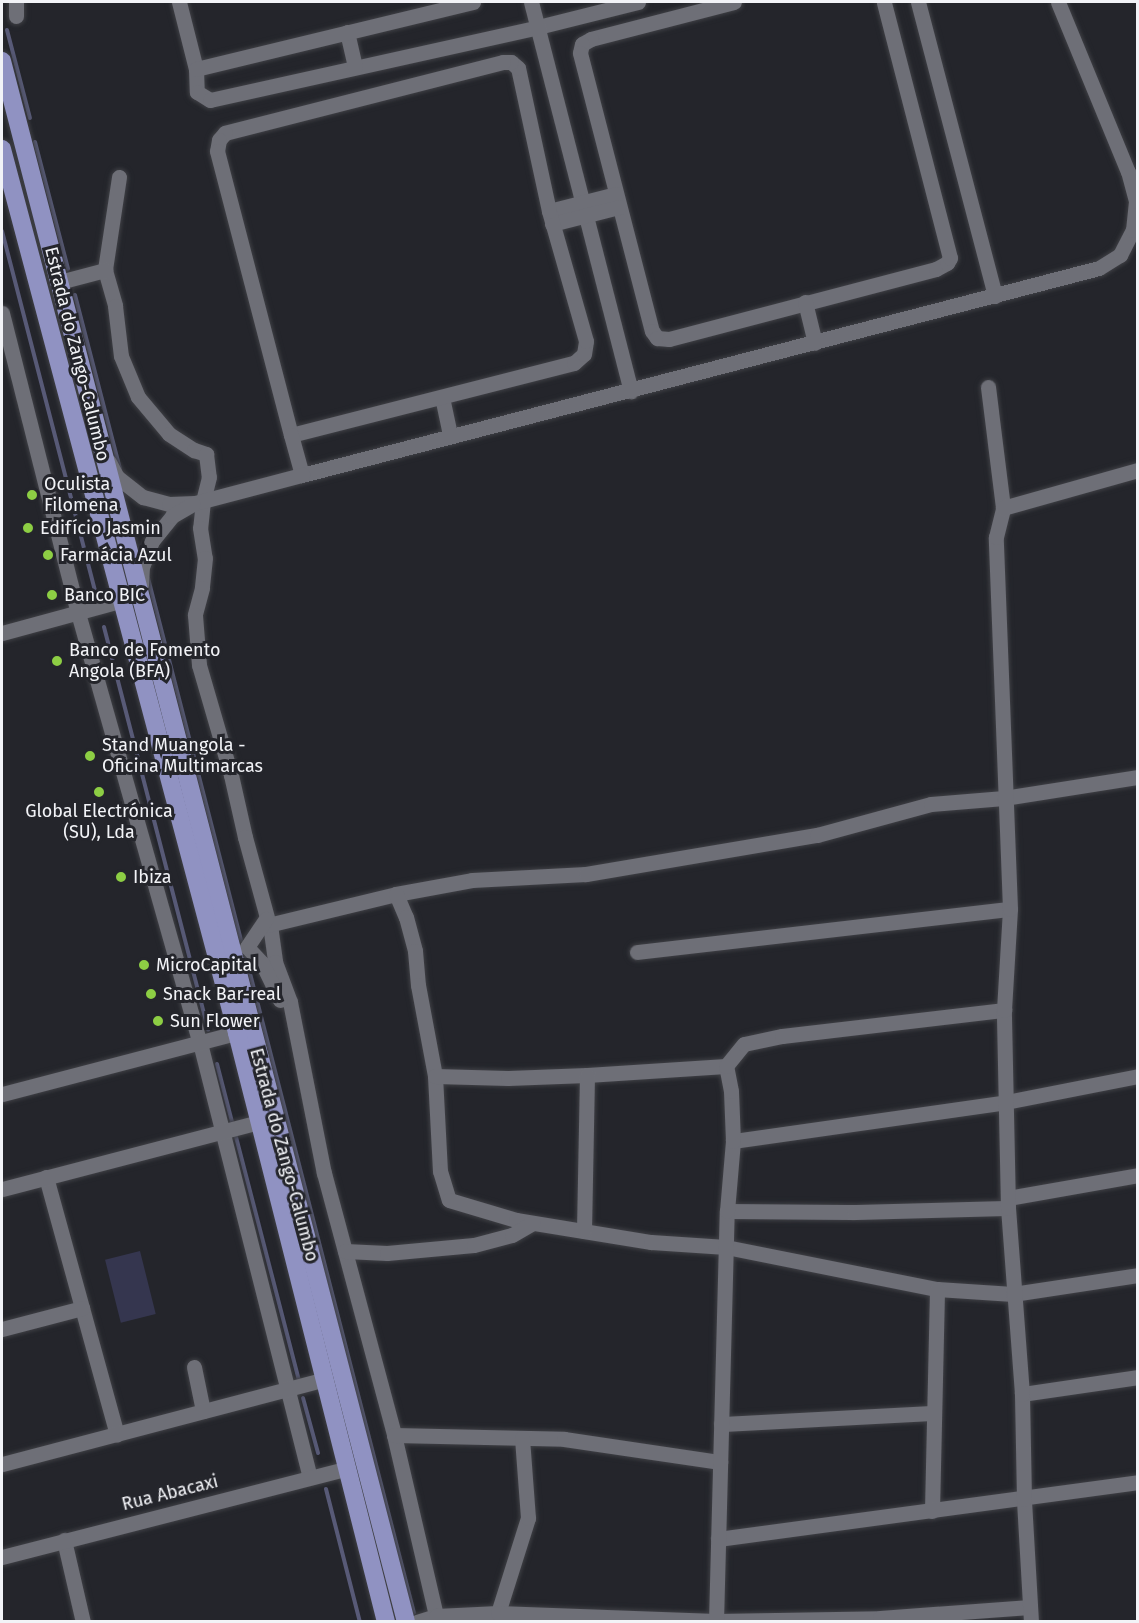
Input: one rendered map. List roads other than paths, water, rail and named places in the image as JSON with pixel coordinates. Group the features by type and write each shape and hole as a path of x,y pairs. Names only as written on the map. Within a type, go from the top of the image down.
{"main road":[{"name":"Estrada do Zango-Calumbo","path":"2,62 67,280 102,449 140,596 239,948 420,1620"},
{"name":"Estrada do Zango-Calumbo","path":"2,149 6,181 237,1033 386,1622"}],"street":[{"path":"179,2 196,69 197,92 210,100 538,27 638,2"},
{"path":"196,69 473,2"},
{"path":"531,2 631,391"},
{"path":"734,2 591,39 582,44 580,53 617,201 652,332 657,338 669,339 936,269 950,258 884,2"},
{"path":"918,2 995,296"},
{"path":"102,449 117,477 143,497 169,504 199,502 1099,268 1120,255 1133,230 1136,201 1128,172 1058,2"},
{"path":"348,32 355,67"},
{"path":"291,435 574,363 584,354 586,340 551,217 518,68 511,62 503,62 225,133 219,141 217,151 291,435 302,475"},
{"path":"119,177 105,270 115,306 121,356 138,398 169,434 194,450 206,454 209,477 199,502 205,558 202,588 195,615 199,665 231,775 275,962 290,1002 310,1110 394,1435 420,1620 498,1612 716,1621 880,1620 1030,1614 1024,1499 1022,1394 1008,1203 1004,1010 1010,909 1004,798 996,537 1003,508 988,387"},
{"path":"551,217 617,201"},
{"path":"67,280 105,270"},
{"path":"806,302 815,343"},
{"path":"2,313 78,613 200,1043 310,1477"},
{"path":"442,396 450,436"},
{"path":"1003,508 1137,470"},
{"path":"140,596 142,567 152,541 172,516 199,502"},
{"path":"2,633 120,601"},
{"path":"239,948 267,922 396,894 472,880 586,874 817,835 931,804 1004,798 1137,777"},
{"path":"396,894 406,917 415,951 418,985 435,1076 440,1171 449,1200 533,1223 651,1242 726,1247 937,1289 1013,1294 1137,1275"},
{"path":"637,952 1010,909"},
{"path":"239,948 263,952 275,962"},
{"path":"239,948 262,963 296,1033"},
{"path":"435,1076 508,1078 726,1066 744,1044 782,1036 1004,1010"},
{"path":"2,1094 237,1033"},
{"path":"716,1621 727,1211 733,1141 731,1091 726,1066"},
{"path":"584,1231 587,1075"},
{"path":"733,1141 1006,1102 1137,1076"},
{"path":"2,1189 260,1122"},
{"path":"727,1211 854,1212 1008,1203 1137,1175"},
{"path":"46,1177 117,1434"},
{"path":"345,1251 387,1253 474,1245 512,1235 533,1223"},
{"path":"932,1511 937,1289"},
{"path":"2,1329 82,1308"},
{"path":"194,1367 203,1411"},
{"path":"1022,1394 1137,1377"},
{"path":"2,1464 325,1380"},
{"path":"721,1424 934,1413"},
{"path":"394,1435 564,1439 720,1462"},
{"path":"498,1612 528,1518 522,1438"},
{"name":"Rua Abacaxi","path":"2,1557 348,1468"},
{"path":"718,1539 1137,1482"},
{"path":"64,1540 83,1622"}],"waterway":[{"path":"7,30 30,118"},
{"path":"35,142 68,269"},
{"path":"2,231 95,591"},
{"path":"75,295 120,469"},
{"path":"148,578 241,940"},
{"path":"104,627 208,1030"},
{"path":"245,954 414,1613"},
{"path":"217,1064 232,1122"},
{"path":"236,1137 299,1381"},
{"path":"303,1398 318,1453"},
{"path":"326,1489 360,1622"}],"place":[{"name":"Oculista Filomena","path":"32,495"},
{"name":"Edifício Jasmin","path":"28,528"},
{"name":"Farmácia Azul","path":"48,555"},
{"name":"Banco BIC","path":"52,595"},
{"name":"Banco de Fomento Angola (BFA)","path":"57,661"},
{"name":"Stand Muangola - Oficina Multimarcas","path":"90,756"},
{"name":"Global Electrónica (SU), Lda","path":"99,792"},
{"name":"Ibiza","path":"121,877"},
{"name":"MicroCapital","path":"144,965"},
{"name":"Snack Bar-real","path":"151,994"},
{"name":"Sun Flower","path":"158,1021"}]}
